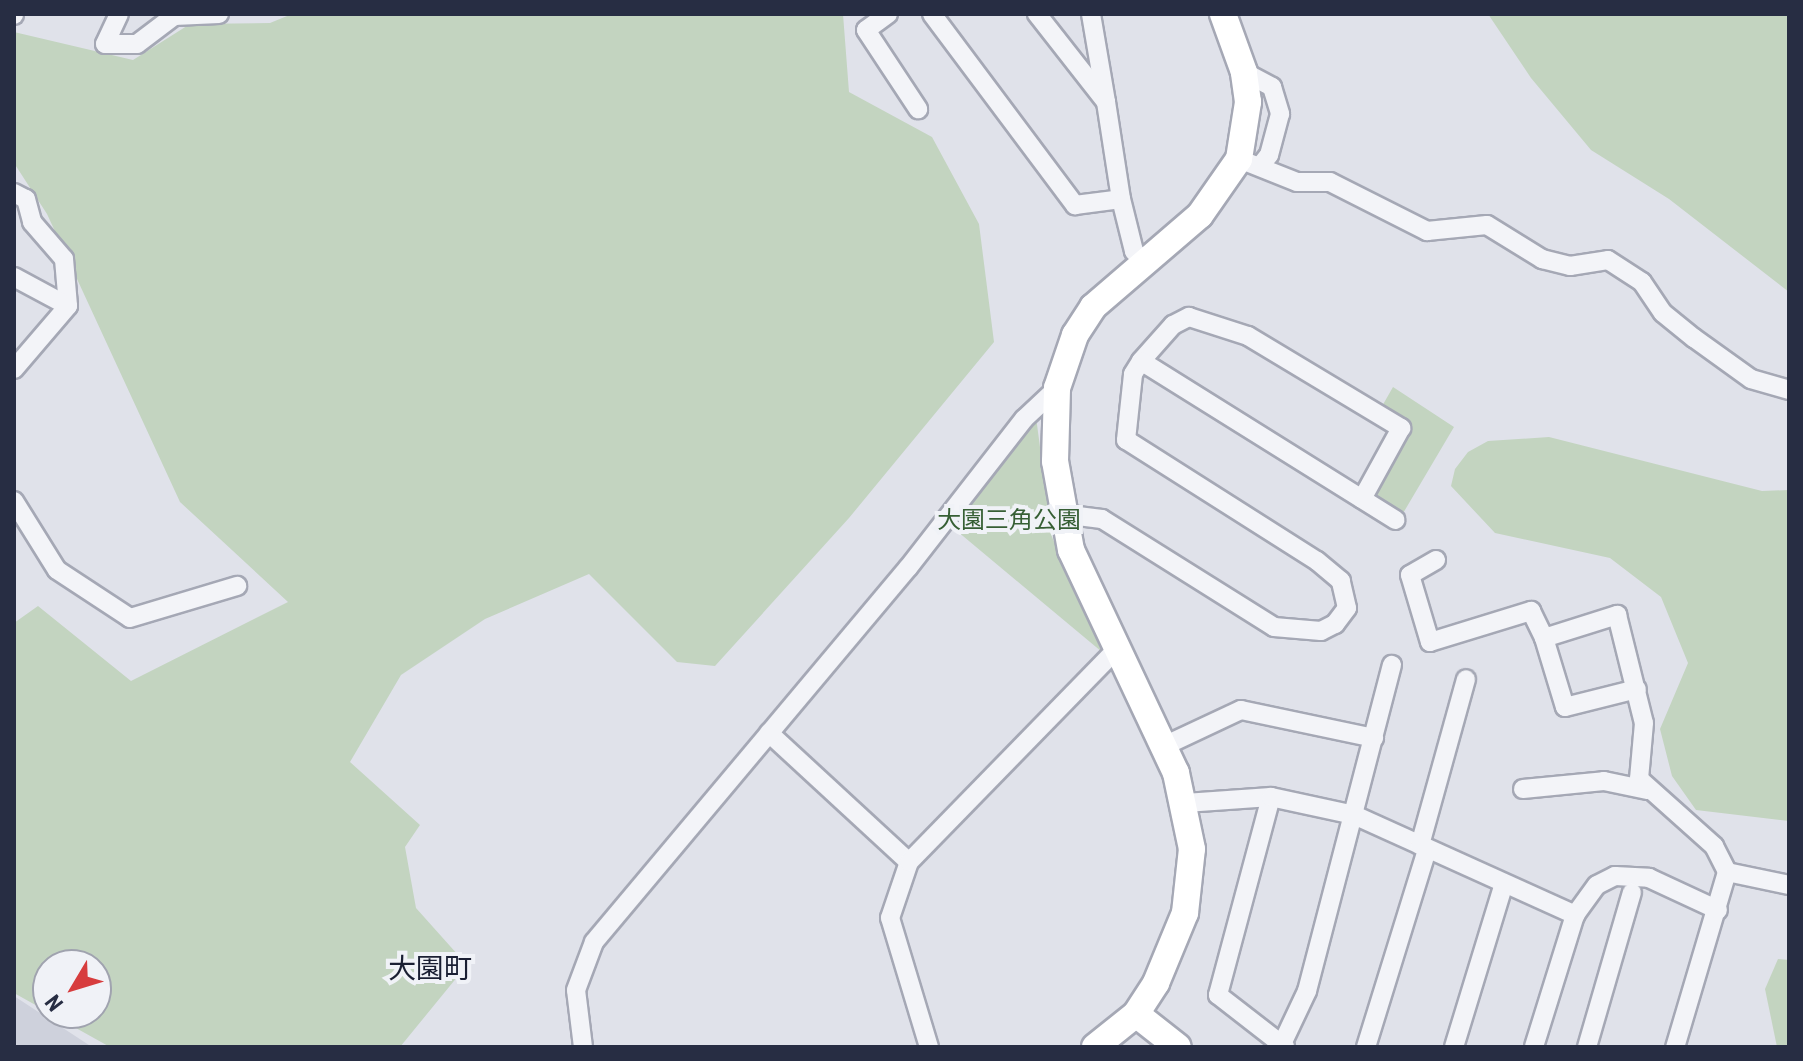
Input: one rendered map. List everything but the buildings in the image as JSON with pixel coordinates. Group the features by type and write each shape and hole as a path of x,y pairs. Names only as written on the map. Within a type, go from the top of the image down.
{"street":[{"path":"119,14 105,44 137,44 174,16 219,14"},
{"path":"888,14 866,30 918,109"},
{"path":"932,14 1075,205 1121,199"},
{"path":"1037,14 1106,102"},
{"path":"1091,14 1121,199 1134,251 1142,261"},
{"path":"1095,1047 1136,1014 1166,961 1185,913 1192,849 1185,803 1164,746 1071,550 1062,514 1055,461 1057,388 1063,362 1087,317 1142,261 1214,201 1249,162 1244,72 1223,14"},
{"path":"1249,162 1297,182 1330,182 1427,231 1487,225 1542,259 1570,266 1608,260 1642,282 1663,313 1716,354 1751,379 1789,390"},
{"path":"14,193 26,199 32,222 64,259 68,306 15,365"},
{"path":"14,277 68,306"},
{"path":"1062,514 1102,519 1274,627 1321,631 1335,624 1347,608 1341,581 1317,561 1126,440 1133,374 1173,325 1189,317 1248,336 1401,428 1362,499"},
{"path":"1141,361 1395,520"},
{"path":"583,1047 576,990 588,952 1024,419 1057,388"},
{"path":"14,501 57,570 130,618 237,586"},
{"path":"1436,560 1410,575 1430,642 1531,611 1544,638 1565,707 1637,689"},
{"path":"1544,638 1617,615 1644,723 1639,779 1647,790 1714,846 1727,872 1675,1047"},
{"path":"929,1047 890,918 909,862 1118,648"},
{"path":"1271,797 1218,995 1284,1046 1307,991 1392,665"},
{"path":"1366,1047 1423,848 1466,679"},
{"path":"1164,746 1241,710 1374,738"},
{"path":"769,733 909,862"},
{"path":"1523,789 1604,781 1647,790"},
{"path":"1185,803 1271,797 1354,815 1575,915"},
{"path":"1727,872 1789,885"},
{"path":"1534,1047 1575,915 1597,885 1615,876 1649,878 1718,910"},
{"path":"1454,1047 1504,883"},
{"path":"1587,1047 1632,892"},
{"path":"1136,1014 1178,1047"}],"shaded area":[{"path":"14,996 32,1008 32,1029 64,1029 92,1047 14,1047"}],"green space":[{"path":"292,14 843,14 849,92 932,137 979,224 994,342 849,518 715,666 677,662 589,574 485,619 401,675 350,762 420,825 405,847 416,908 467,965 400,1047 110,1047 78,1029 112,1029 112,949 32,949 32,1003 14,993 14,623 38,606 131,681 288,602 180,502 47,214 14,163 14,32 133,60 190,24 270,23"},
{"path":"1488,14 1789,14 1789,292 1669,199 1591,150 1531,78"},
{"path":"1393,387 1454,427 1402,515 1380,502 1375,489 1410,431 1381,408"},
{"name":"大園三角公園","path":"1036,417 1052,537 1102,652 951,526"},
{"path":"1549,437 1762,491 1789,490 1789,821 1696,810 1672,776 1660,729 1688,663 1661,597 1610,558 1495,533 1451,486 1455,469 1468,452 1488,441"},
{"path":"1778,959 1789,960 1789,1047 1777,1047 1765,989"}],"district":[{"name":"大園町","path":"430,969"}]}
